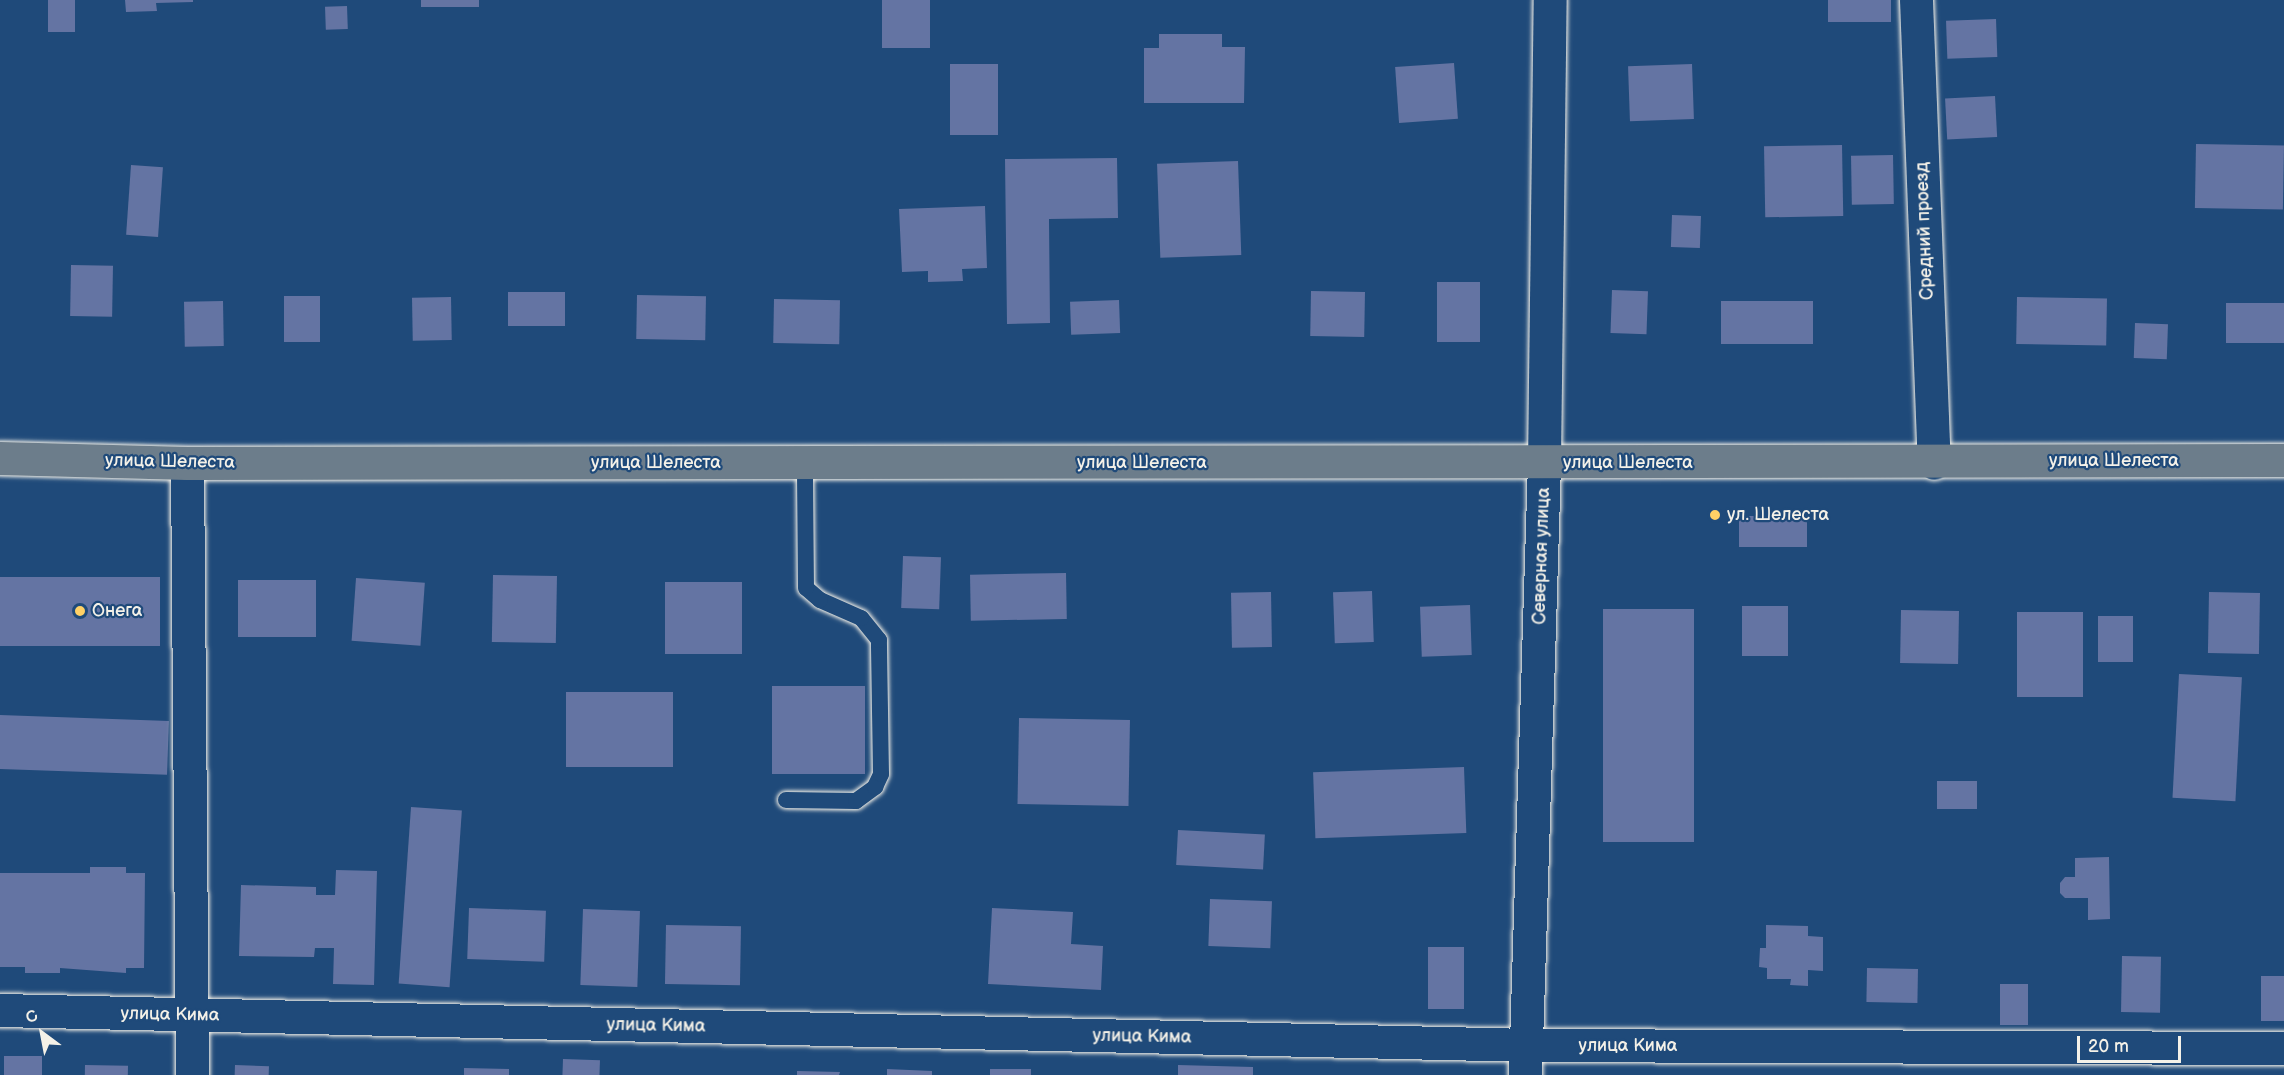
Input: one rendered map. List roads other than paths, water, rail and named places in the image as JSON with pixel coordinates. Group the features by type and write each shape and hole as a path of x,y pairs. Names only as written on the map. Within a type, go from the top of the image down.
{"main road":[{"name":"улица Шелеста","path":"0,458 187,463 1544,463 2284,460"}],"street":[{"name":"Северная улица","path":"1527,1060 1544,463 1550,0"},
{"name":"Средний проезд","path":"1916,0 1934,462"},
{"path":"187,463 192,1075"},
{"name":"улица Кима","path":"0,1010 1527,1060 2284,1047"}],"lane":[{"path":"786,800 856,801 875,787 881,774 879,640 861,618 820,600 806,588 804,463"}],"place":[{"name":"ул. Шелеста","path":"1715,515"},
{"name":"Онега","path":"80,611"}]}
